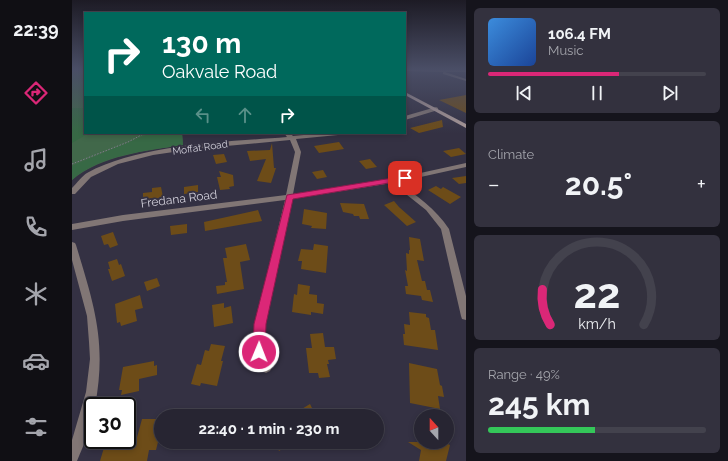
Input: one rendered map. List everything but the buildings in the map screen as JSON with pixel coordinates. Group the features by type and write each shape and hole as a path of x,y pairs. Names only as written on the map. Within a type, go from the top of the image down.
{"main road":[{"path":"406,94 466,126"}],"street":[{"path":"406,118 436,109"},
{"name":"Moffat Road","path":"72,192 75,187 92,173 109,165 129,159 226,143 322,134"},
{"path":"266,367 259,352 260,324 298,152 290,136"},
{"name":"Fredana Road","path":"72,227 123,218 289,197 393,181 466,165"},
{"path":"393,181 430,210 442,224 454,261 466,316"},
{"path":"72,245 93,324 96,349 92,389 85,419 72,457"}],"path":[{"path":"72,164 128,142 143,134"}],"green space":[{"path":"72,91 84,91 84,134 182,134 183,145 125,155 97,165 72,180"},
{"path":"72,108 84,108 84,134 87,134 72,143"},
{"path":"149,134 182,134 183,145 124,155 110,159 83,172 72,180 72,166"}],"route":[{"path":"259,352 258,339 260,324 289,197 405,178"}]}
